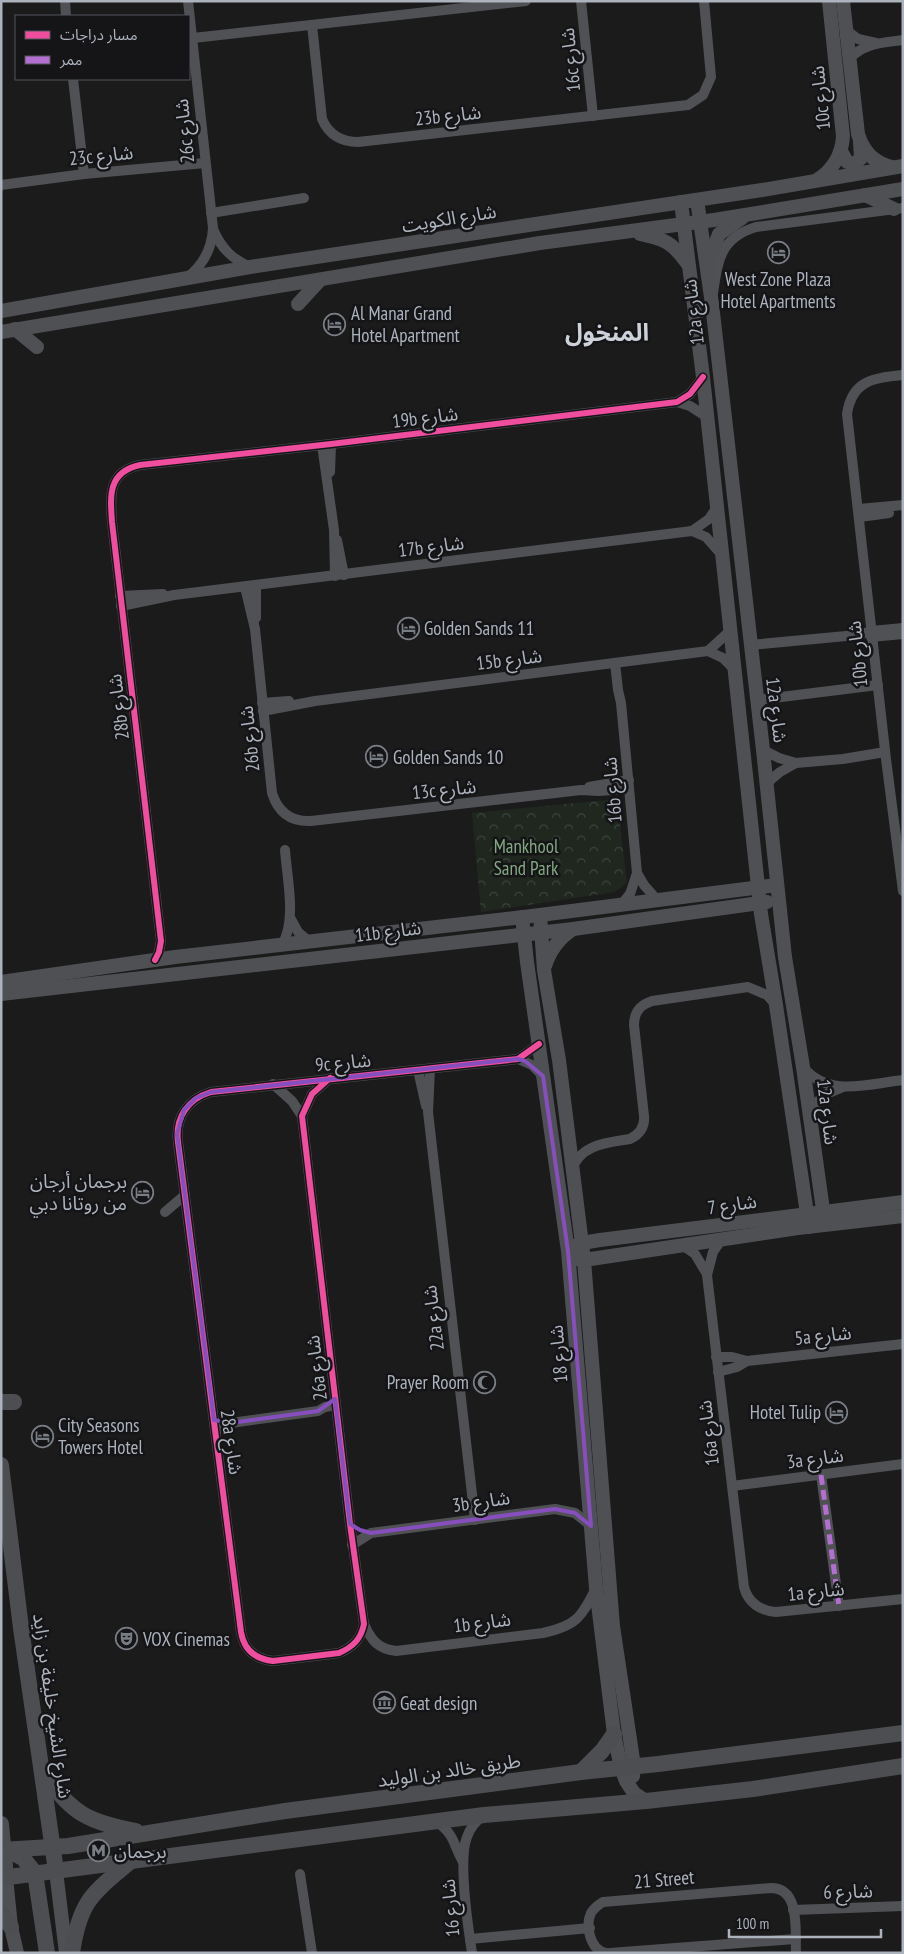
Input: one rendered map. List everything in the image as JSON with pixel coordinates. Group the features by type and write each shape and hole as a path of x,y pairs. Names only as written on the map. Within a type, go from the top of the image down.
{"main road":[{"name":"شارع الشيخ خليفة بن زايد","path":"1,1465 21,1628 56,1871"},
{"name":"طريق خالد بن الوليد","path":"3,1850 52,1847 285,1811 582,1772 903,1733"},
{"path":"582,1772 602,1752 614,1734"},
{"path":"1,1824 4,1877 484,1815 753,1790 903,1766"},
{"path":"42,1770 62,1799 83,1815 108,1826 145,1833"},
{"path":"3,1850 23,1858 35,1873 46,1953"},
{"path":"72,1953 78,1921 88,1900 101,1886 131,1861"},
{"path":"1,1913 12,1927"}],"street":[{"path":"65,1 66,15"},
{"name":"26c شارع","path":"188,1 190,15"},
{"path":"192,38 526,1"},
{"name":"16c شارع","path":"581,1 593,116"},
{"name":"23b شارع","path":"312,24 322,119 330,132 343,140 358,142 682,106 694,103 703,95 711,77 704,1"},
{"name":"10c شارع","path":"815,181 833,167 841,150 843,136 829,1"},
{"name":"10c شارع","path":"842,1 860,142"},
{"name":"26c شارع","path":"190,20 213,228 216,237 227,252 250,267"},
{"path":"846,30 858,38 877,43"},
{"path":"849,59 862,48 877,43 903,40"},
{"path":"73,80 84,174"},
{"path":"841,150 847,162 855,164 861,158 860,142"},
{"path":"860,142 865,150 878,162 899,167"},
{"name":"23c شارع","path":"1,185 84,174 205,163"},
{"path":"699,210 742,200 756,195 762,190 899,167"},
{"path":"882,192 892,185 903,181"},
{"name":"شارع الكويت","path":"1,311 250,267 681,202 699,210 748,214 903,189"},
{"path":"865,195 898,208"},
{"path":"211,213 304,198"},
{"name":"12a شارع","path":"681,202 703,377 763,930 808,1220"},
{"path":"712,304 718,262 722,253 735,236 745,230 898,208"},
{"name":"شارع الكويت","path":"8,330 531,245 684,224 699,210"},
{"name":"12a شارع","path":"699,210 712,304 785,957 803,1066 824,1218"},
{"path":"707,266 720,234 748,214"},
{"name":"26c شارع","path":"188,277 204,260 211,244 213,228"},
{"path":"627,231 669,242 679,251 689,265"},
{"path":"298,304 320,280"},
{"path":"8,330 37,347"},
{"name":"10b شارع","path":"903,375 878,378 865,383 851,399 848,414 903,891"},
{"path":"677,402 690,394 703,377"},
{"path":"677,402 690,406 707,417"},
{"name":"19b شارع","path":"140,466 677,402"},
{"path":"326,445 328,483 340,575"},
{"name":"28b شارع","path":"140,466 128,469 118,477 110,495 120,601 161,941 155,960"},
{"path":"860,512 903,506"},
{"path":"692,531 704,524 716,507"},
{"path":"860,512 903,511"},
{"path":"692,531 706,537 722,554"},
{"name":"17b شارع","path":"120,601 153,594 174,595 692,531"},
{"name":"26b شارع","path":"251,586 256,618 255,629 274,802 279,809 293,819 311,821"},
{"path":"872,634 903,628"},
{"path":"731,630 708,651 723,658 736,671"},
{"path":"750,645 857,635 903,634"},
{"name":"15b شارع","path":"263,707 708,651"},
{"name":"16b شارع","path":"619,662 637,873 630,894 621,905"},
{"path":"757,700 878,685"},
{"path":"763,750 779,758 796,763 886,756"},
{"path":"767,784 780,772 796,763"},
{"name":"13c شارع","path":"311,821 581,790 598,792 629,785"},
{"path":"282,946 289,932 290,918 285,850"},
{"path":"736,890 747,880 756,866"},
{"name":"16b شارع","path":"637,873 648,891 658,900"},
{"name":"11b شارع","path":"1,982 175,957 282,946 777,885"},
{"name":"11b شارع","path":"1,994 573,930 779,900"},
{"path":"730,906 748,914 763,930"},
{"name":"شارع 18","path":"540,915 544,970 559,1060 584,1260 613,1626 630,1788"},
{"name":"شارع 18","path":"522,917 526,962 569,1253 596,1588 614,1734 627,1767"},
{"path":"290,918 298,932 310,942"},
{"path":"544,970 554,947 562,937 573,930"},
{"path":"499,937 517,949 526,962"},
{"path":"161,941 165,948 175,957"},
{"path":"572,1170 577,1158 588,1149 630,1139 643,1128 644,1116 634,1025 634,1018 640,1007 652,1002 741,987 761,991 776,1005"},
{"name":"9c شارع","path":"178,1142 180,1118 196,1098 212,1092 518,1058 539,1044"},
{"path":"518,1058 532,1065 543,1076"},
{"path":"803,1066 809,1074 826,1084 844,1086 903,1080"},
{"name":"22a شارع","path":"430,1069 428,1112 475,1520"},
{"name":"22a شارع","path":"418,1070 422,1096 428,1112"},
{"path":"302,1116 312,1094 330,1078"},
{"path":"273,1084 292,1101 302,1116"},
{"path":"809,1111 824,1095 844,1086"},
{"name":"26a شارع","path":"302,1116 352,1545 364,1624"},
{"name":"28a شارع","path":"178,1142 241,1632 246,1646 256,1657 273,1661 339,1653 354,1645 362,1632 364,1624"},
{"path":"781,1217 794,1206 802,1187"},
{"path":"819,1187 831,1199 848,1209"},
{"path":"165,1212 185,1195"},
{"name":"شارع 7","path":"824,1218 848,1209 903,1202"},
{"name":"شارع 7","path":"808,1220 781,1217 582,1243 569,1253 584,1260 722,1239 808,1220 903,1216"},
{"name":"16a شارع","path":"707,1275 713,1252 722,1239"},
{"name":"16a شارع","path":"682,1245 700,1260 707,1275 744,1587"},
{"name":"5a شارع","path":"716,1357 732,1357 747,1361 903,1344"},
{"name":"5a شارع","path":"718,1372 737,1367 747,1361"},
{"path":"214,1424 223,1420 231,1423 318,1411 326,1414 336,1409"},
{"name":"3a شارع","path":"732,1486 903,1464"},
{"path":"821,1475 840,1606"},
{"name":"3b شارع","path":"352,1545 371,1534 562,1509 580,1516 591,1526"},
{"path":"350,1524 371,1534"},
{"name":"1a شارع","path":"744,1587 752,1602 763,1610 770,1612 903,1600"},
{"name":"1b شارع","path":"364,1624 373,1641 387,1650 396,1651 543,1633 560,1629 578,1619 596,1588"},
{"path":"616,1804 630,1788 646,1801"},
{"name":"شارع 16","path":"472,1953 463,1861 467,1836 474,1824 484,1815"},
{"name":"شارع 16","path":"437,1822 454,1839 463,1861"},
{"name":"شارع الشيخ خليفة بن زايد","path":"56,1871 66,1953"},
{"path":"300,1874 312,1953"},
{"path":"4,1877 16,1953"},
{"name":"21 Street","path":"590,1928 590,1916 593,1910 597,1906 609,1901 772,1888 782,1890 789,1895 792,1900 793,1910"},
{"name":"شارع 6","path":"793,1910 903,1906"},
{"path":"793,1910 796,1953"},
{"path":"470,1939 590,1928 593,1945 596,1949 606,1953"},
{"path":"610,1953 795,1939"}],"highlighted area":[{"path":"518,1059 525,1061 543,1076 568,1251 591,1526 575,1513 555,1509 371,1533 360,1530 350,1524 335,1399 318,1411 231,1423 214,1420 177,1134 184,1110 196,1098 211,1092"}],"green space":[{"name":"Mankhool Sand Park","path":"617,799 627,883 615,892 481,912 472,813"}],"marked path":[{"path":"821,1475 839,1606"}],"cycle path":[{"path":"155,960 161,941 111,512 113,486 122,473 140,465 677,402 690,394 703,377"},
{"path":"330,1078 312,1094 302,1116 350,1524 364,1624 356,1642 339,1653 273,1661 251,1653 242,1638 178,1142 181,1117 190,1104 211,1092 518,1059 539,1044"}],"place":[{"name":"West Zone Plaza Hotel Apartments","path":"778,253"},
{"name":"Al Manar Grand Hotel Apartment","path":"335,324"},
{"name":"Golden Sands 11","path":"408,628"},
{"name":"Golden Sands 10","path":"377,757"},
{"name":"برجمان أرجان من روتانا دبي","path":"143,1192"},
{"name":"Prayer Room","path":"485,1382"},
{"name":"Hotel Tulip","path":"837,1412"},
{"name":"City Seasons Towers Hotel","path":"42,1436"},
{"name":"VOX Cinemas","path":"127,1639"},
{"name":"Geat design","path":"384,1703"},
{"name":"برجمان","path":"98,1851"}],"district":[{"name":"المنخول","path":"607,333"}]}
